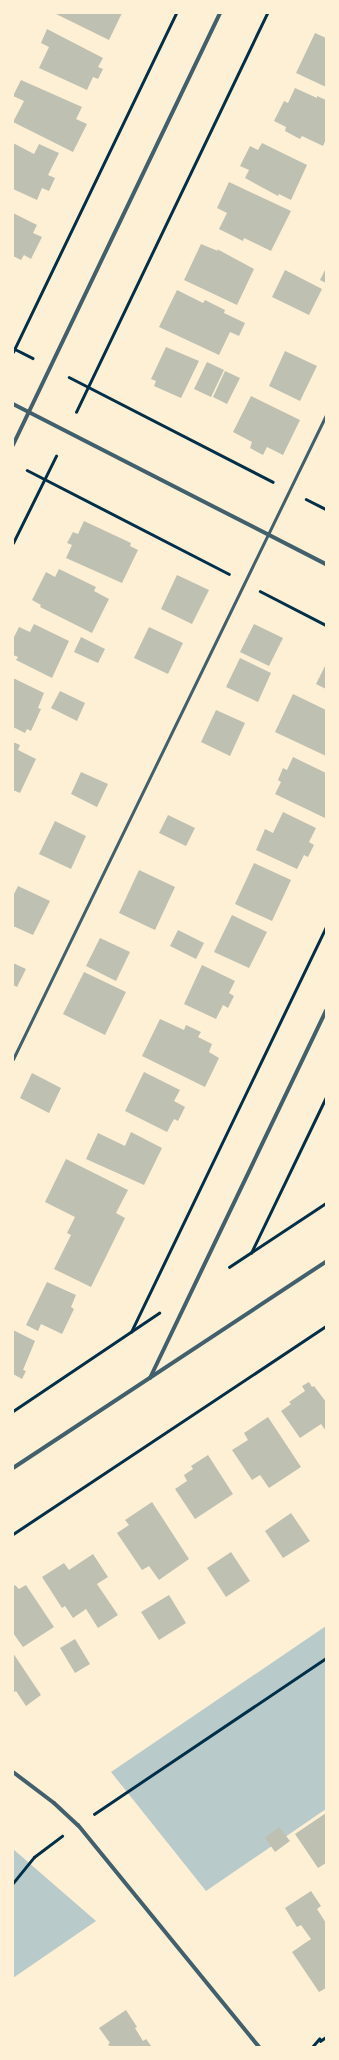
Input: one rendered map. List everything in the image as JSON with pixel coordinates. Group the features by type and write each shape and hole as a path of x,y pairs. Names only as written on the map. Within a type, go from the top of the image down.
{"street":[{"path":"13,445 220,13"},
{"path":"13,404 326,564"},
{"path":"150,1378 326,1012"},
{"path":"13,1468 326,1262"},
{"path":"13,1772 54,1803 78,1825 259,2047"}],"lane":[{"path":"13,1059 326,415"}],"path":[{"path":"32,358 13,350 176,13"},
{"path":"76,412 268,13"},
{"path":"69,377 326,509"},
{"path":"13,542 43,479 56,456"},
{"path":"27,470 326,625"},
{"path":"131,1332 326,927"},
{"path":"251,1253 326,1097"},
{"path":"229,1267 326,1203"},
{"path":"13,1411 161,1312"},
{"path":"13,1534 326,1326"},
{"path":"90,1816 326,1658"},
{"path":"13,1883 34,1857 62,1837"},
{"path":"312,2047 319,2040 326,2037"}],"shaded area":[{"path":"326,1626 326,1809 206,1891 111,1772"},
{"path":"13,1849 96,1921 13,1978"}],"building":[{"path":"54,13 122,13 109,40"},
{"path":"47,29 103,58 98,67 103,69 98,79 93,77 87,90 39,68 49,47 41,43"},
{"path":"315,33 326,38 326,87 296,73"},
{"path":"21,80 82,107 76,119 87,124 73,152 13,122 24,101 13,96"},
{"path":"295,88 317,98 317,96 326,100 326,139 323,146 302,136 300,139 285,131 286,127 274,121 284,101 288,103"},
{"path":"13,143 34,154 39,144 59,153 48,175 55,178 49,191 42,188 37,200 13,189"},
{"path":"262,143 307,165 291,200 279,194 278,196 245,178 249,170 240,166 250,146 258,150"},
{"path":"229,182 291,211 271,251 244,238 243,241 219,229 227,213 217,208"},
{"path":"13,213 37,225 33,233 42,237 31,259 24,255 21,260 13,256"},
{"path":"201,244 218,251 217,249 254,269 237,305 184,280"},
{"path":"326,268 326,283 320,280"},
{"path":"285,270 322,289 309,315 272,297"},
{"path":"177,290 203,303 205,300 225,310 224,313 245,323 239,336 230,332 219,355 159,327"},
{"path":"166,347 199,361 181,398 154,386 156,381 151,379"},
{"path":"285,351 317,366 300,401 269,386"},
{"path":"207,362 224,370 211,397 194,389"},
{"path":"225,371 240,378 227,404 213,397"},
{"path":"251,396 300,420 283,455 267,447 263,455 250,448 252,442 233,432"},
{"path":"84,521 131,543 130,546 138,550 122,583 66,558 72,545 67,543 73,532 78,534"},
{"path":"59,569 96,587 94,591 109,599 92,633 40,607 41,605 32,600 46,572 55,577"},
{"path":"177,575 209,590 192,624 161,609"},
{"path":"34,624 69,641 52,678 16,660 18,657 13,655 13,639 19,627 30,632"},
{"path":"254,624 283,638 269,666 240,652"},
{"path":"149,627 183,643 168,674 134,658"},
{"path":"81,637 105,649 98,663 74,652"},
{"path":"240,658 271,673 258,702 226,687"},
{"path":"326,664 326,689 316,684"},
{"path":"13,678 44,693 38,708 41,709 31,731 27,729 25,733 13,727"},
{"path":"60,691 85,703 77,721 51,708"},
{"path":"293,694 326,710 326,756 275,732"},
{"path":"216,710 245,723 230,756 201,742"},
{"path":"13,742 20,745 18,750 36,759 20,793 13,790"},
{"path":"293,757 326,773 325,818 275,794 281,782 278,780 283,768 287,770"},
{"path":"81,772 108,784 97,807 71,794"},
{"path":"283,812 316,828 309,842 314,845 308,857 304,855 297,869 256,850 265,829 273,833"},
{"path":"168,815 195,828 186,846 159,833"},
{"path":"55,821 86,836 71,869 39,854"},
{"path":"254,863 291,880 272,921 235,904"},
{"path":"139,870 175,887 155,930 119,913"},
{"path":"18,886 50,901 33,935 13,926 13,896"},
{"path":"232,915 267,932 249,968 214,952"},
{"path":"178,930 204,943 196,959 170,946"},
{"path":"100,938 130,952 116,981 86,966"},
{"path":"13,963 26,969 17,987 13,985"},
{"path":"202,965 235,981 229,993 234,996 228,1008 223,1005 216,1019 184,1004"},
{"path":"84,972 126,992 105,1035 63,1014"},
{"path":"160,1019 184,1030 186,1025 201,1032 198,1037 212,1044 209,1052 219,1058 205,1087 142,1056"},
{"path":"144,1072 180,1090 174,1101 185,1107 178,1121 174,1119 167,1132 125,1111"},
{"path":"32,1073 61,1088 49,1113 20,1098"},
{"path":"131,1132 162,1148 144,1185 86,1159 98,1133 125,1146"},
{"path":"66,1159 128,1190 116,1213 125,1218 91,1287 54,1269 71,1235 67,1233 75,1217 45,1202"},
{"path":"47,1282 76,1295 71,1307 74,1309 62,1334 41,1324 38,1331 26,1325"},
{"path":"13,1330 35,1341 23,1370 26,1371 22,1379 13,1374"},
{"path":"309,1382 312,1387 314,1386 326,1402 326,1431 321,1424 300,1438 281,1411 291,1404 289,1402 305,1391 302,1386"},
{"path":"268,1417 301,1467 269,1488 260,1475 252,1480 232,1450 248,1440 244,1433"},
{"path":"208,1455 233,1494 195,1519 175,1489 187,1481 184,1475 193,1469 191,1466"},
{"path":"152,1502 189,1559 159,1580 149,1566 142,1570 117,1533 129,1525 125,1520"},
{"path":"291,1513 310,1541 283,1558 265,1531"},
{"path":"231,1552 250,1581 226,1597 207,1568"},
{"path":"93,1554 108,1577 97,1584 118,1615 98,1628 86,1609 73,1618 65,1606 62,1608 42,1577 64,1563 69,1570"},
{"path":"15,1585 19,1589 26,1585 54,1627 23,1647 13,1633 13,1586"},
{"path":"169,1595 186,1623 159,1640 141,1612"},
{"path":"75,1639 90,1664 75,1673 60,1648"},
{"path":"13,1653 41,1695 26,1706 16,1691 13,1693"},
{"path":"326,1813 326,1863 318,1868 295,1834"},
{"path":"279,1827 290,1841 275,1852 265,1838"},
{"path":"311,1891 321,1906 317,1909 326,1923 326,1988 319,1992 292,1952 311,1939 301,1925 297,1927 285,1908"},
{"path":"126,2010 137,2027 135,2028 143,2041 146,2039 152,2047 110,2047 108,2044 110,2043 99,2028"}]}
